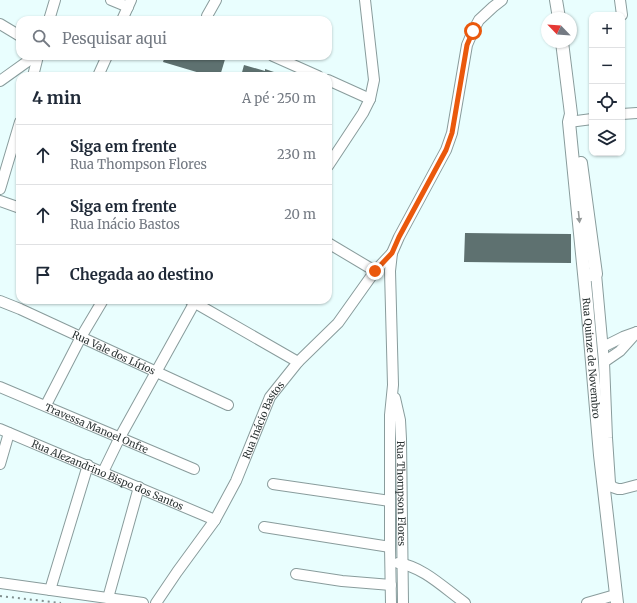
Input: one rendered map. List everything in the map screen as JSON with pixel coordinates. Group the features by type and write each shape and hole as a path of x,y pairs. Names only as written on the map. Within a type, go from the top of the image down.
{"main road":[{"path":"556,0 558,12"},
{"name":"Rua Quinze de Novembro","path":"563,48 590,275 600,455 616,599"}],"street":[{"path":"50,16 55,0"},
{"path":"111,0 130,4 124,16"},
{"path":"207,16 216,0"},
{"path":"332,160 370,99 374,80 365,0"},
{"name":"Rua Thompson Flores","path":"392,603 390,585 390,415 393,386 390,271 392,253 399,237 446,150 452,133 467,45 473,31 479,20 502,0"},
{"path":"620,0 622,12"},
{"path":"0,24 16,34"},
{"path":"0,81 31,60"},
{"path":"34,72 36,60"},
{"path":"100,72 105,60"},
{"path":"282,60 309,72"},
{"path":"332,82 370,99"},
{"path":"625,114 637,113"},
{"path":"572,119 589,118"},
{"path":"0,189 16,135"},
{"path":"0,201 16,207"},
{"path":"332,245 375,271"},
{"name":"Rua Inácio Bastos","path":"156,603 215,520 236,481 270,397 298,362 338,323 375,271 392,253"},
{"path":"590,275 603,347 608,472 610,483 614,489 622,489 637,485"},
{"name":"Rua Vale dos Lírios","path":"0,301 20,308 81,338 228,405"},
{"path":"46,405 100,304"},
{"path":"103,472 120,437 191,304"},
{"path":"198,304 298,362"},
{"path":"603,347 637,332"},
{"path":"604,362 620,351 637,332"},
{"name":"Rua Thompson Flores","path":"393,386 400,420 403,603"},
{"name":"Travessa Manoel Onfre","path":"0,387 194,468"},
{"path":"0,464 5,431"},
{"name":"Rua Alezandrino Bispo dos Santos","path":"5,431 215,520"},
{"path":"50,590 88,465"},
{"path":"273,484 390,498 402,495"},
{"path":"108,598 139,487"},
{"path":"264,527 390,547"},
{"path":"390,562 403,564 426,574 465,603"},
{"path":"296,574 342,581 390,585"},
{"path":"0,583 143,603"},
{"path":"587,603 616,599"}],"building":[{"path":"164,60 225,60 221,72 197,72 163,62"},
{"path":"244,65 274,72 242,72"},
{"path":"465,233 571,234 571,263 464,262"}],"railway":[{"path":"0,596 61,603"}],"route":[{"path":"375,271 392,253 399,237 426,190 446,150 452,133 459,99 467,45 473,31"}]}
